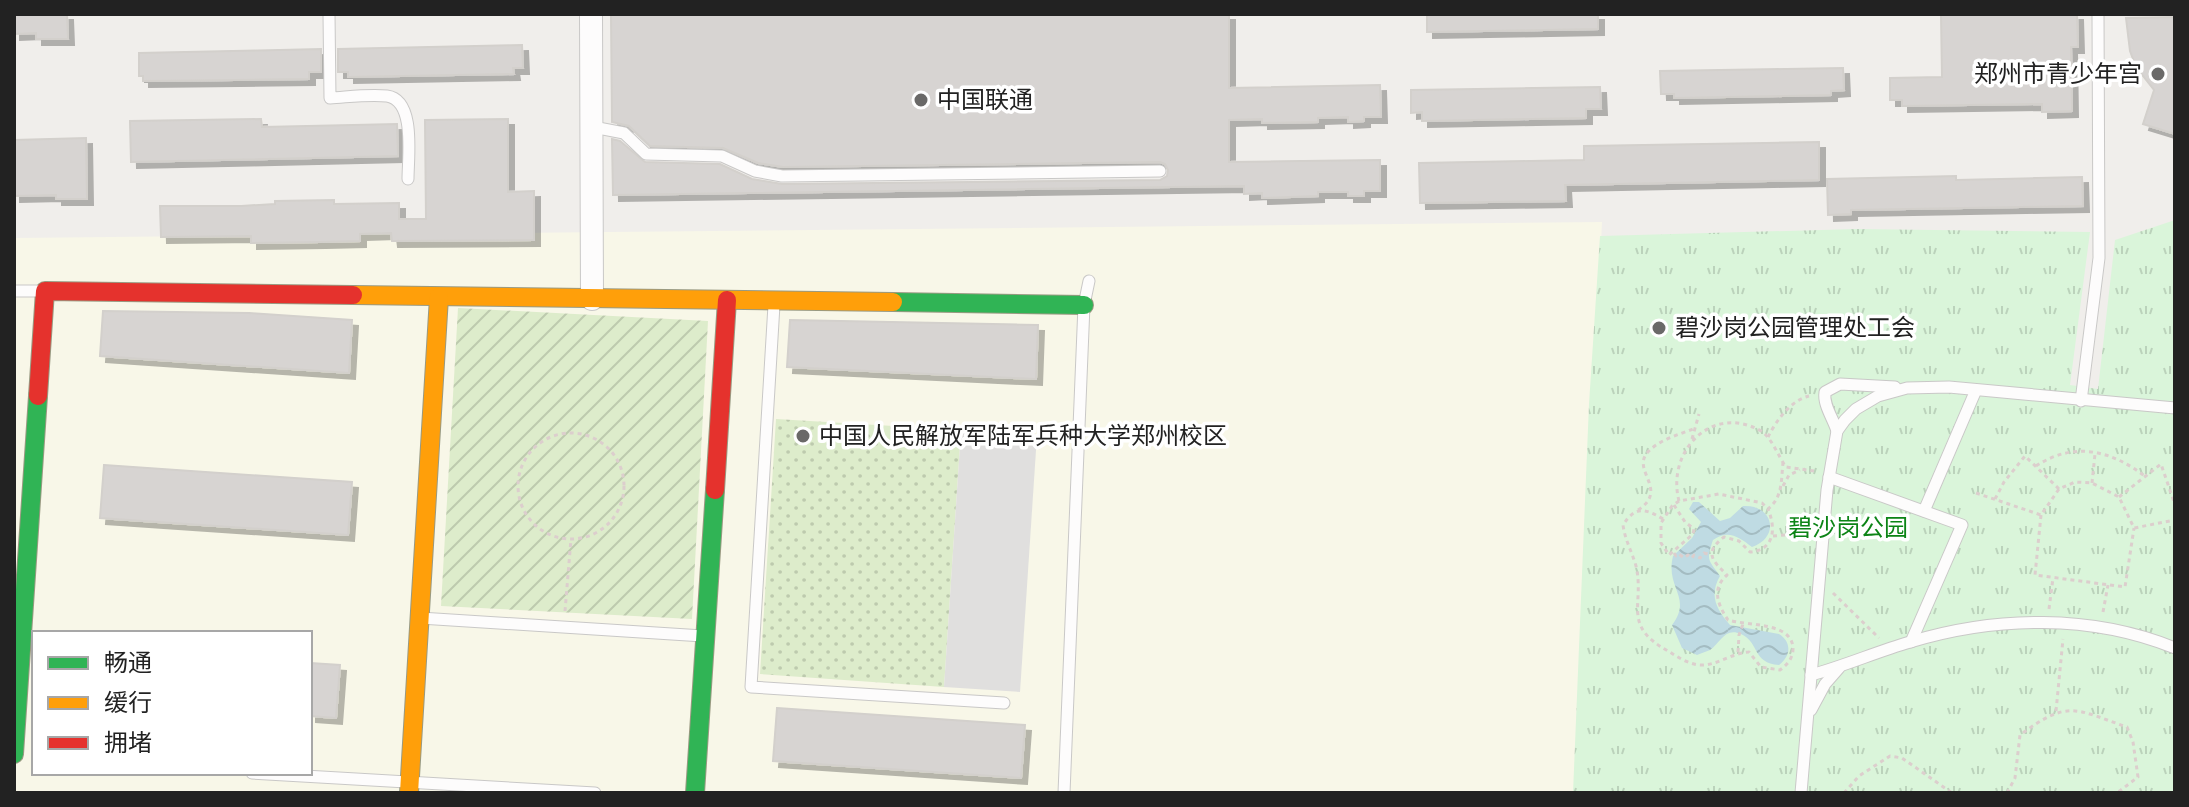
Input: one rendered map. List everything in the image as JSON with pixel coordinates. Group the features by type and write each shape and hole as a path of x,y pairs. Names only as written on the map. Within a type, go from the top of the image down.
{"street":[{"path":"591,14 592,299"},
{"path":"17,758 19,593 45,291 1084,305"},
{"path":"409,787 439,297"},
{"path":"695,793 727,300"}],"lane":[{"path":"329,14 330,98 387,96 404,107 407,117 408,179"},
{"path":"2081,401 2100,245 2098,14"},
{"path":"593,127 624,133 646,154 722,156 755,171 782,176 1160,171"},
{"path":"1064,793 1084,305 1089,281"},
{"path":"14,291 45,291"},
{"path":"774,301 751,687 1004,703"},
{"path":"1801,793 1823,533 1837,431 1824,401 1825,392 1840,384 1949,387 2175,408"},
{"path":"1837,431 1856,409 1878,396 1907,388"},
{"path":"1924,511 1976,390"},
{"path":"1829,477 1962,525 1911,642"},
{"path":"420,618 705,636"},
{"path":"1811,675 1911,642 1973,628 2047,621 2148,637 2175,648"},
{"path":"1807,717 1825,684 1840,667"},
{"path":"274,775 409,787 595,793"}],"path":[{"path":"1768,437 1780,417 1802,397 1825,392"},
{"path":"1679,501 1678,461 1692,439 1699,414"},
{"path":"1692,439 1718,425 1748,426 1768,437 1786,467 1803,468 1829,477"},
{"path":"1674,505 1685,522 1694,529 1693,534 1669,555 1661,543 1663,519 1674,505 1679,501 1719,494 1762,503 1768,509 1774,525 1773,536 1760,550 1753,553 1739,541 1724,537 1713,547 1711,555 1716,566 1727,575 1720,581 1717,590 1720,607 1728,620 1742,625 1780,628 1788,634 1793,653 1787,665 1780,670 1761,667 1749,652 1713,663 1692,663 1651,642 1643,631 1637,614 1635,564 1623,525 1632,512 1647,504 1650,498 1651,487 1642,463 1645,455 1658,443 1693,429"},
{"path":"562,433 580,433 597,439 611,450 621,465 625,482 623,500 604,528 588,536 571,539 554,536 539,528 527,516 520,500 518,483 522,466 531,451 545,439 562,433"},
{"path":"2036,466 2066,451 2095,453 2132,466 2146,477"},
{"path":"2092,483 2095,453"},
{"path":"1995,499 2025,456 2059,489"},
{"path":"1781,490 1783,463"},
{"path":"2119,497 2161,464 2175,505"},
{"path":"1768,509 1774,504 1789,475 1803,468"},
{"path":"2075,482 2092,483 2107,488 2119,497 2134,528 2125,587 2035,575 2041,515 2059,489 2075,482"},
{"path":"1976,493 2041,515"},
{"path":"1638,510 1648,510 1663,519"},
{"path":"2134,528 2175,520"},
{"path":"1773,536 1823,533"},
{"path":"563,627 571,539"},
{"path":"1673,552 1684,558 1688,555 1700,558 1704,553 1711,555"},
{"path":"2047,621 2053,578"},
{"path":"1819,580 1890,649"},
{"path":"2100,627 2108,585"},
{"path":"2056,712 2065,623"},
{"path":"1738,653 1742,625"},
{"path":"2007,793 2015,778 2020,735 2045,717 2067,709 2089,711 2127,727 2133,742 2138,777 2117,793"},
{"path":"1844,793 1859,776 1890,756 1902,758 1952,793"}],"shaded area":[{"name":"中国人民解放军陆军兵种大学郑州校区","path":"1602,222 1575,793 14,793 14,238"},
{"path":"961,430 1037,435 1020,692 944,687"}],"green space":[{"name":"碧沙岗公园","path":"2175,220 2175,793 1573,793 1589,404 1600,236 1856,229 2090,232 2070,385 2098,389 2115,240"},
{"path":"458,308 708,321 692,619 441,606"},
{"path":"776,419 961,430 944,687 760,674"}],"water":[{"path":"1693,502 1699,502 1720,521 1730,518 1743,506 1761,510 1767,515 1770,529 1761,542 1752,547 1738,537 1724,535 1713,540 1709,556 1720,576 1715,596 1721,613 1730,625 1783,637 1788,649 1779,665 1764,661 1751,642 1736,632 1727,634 1710,650 1697,655 1682,648 1672,625 1680,607 1672,567 1673,556 1692,538 1701,522 1689,509"}],"building":[{"path":"14,14 67,14 68,39 36,39 36,33 14,34"},
{"name":"中国联通","path":"611,14 1229,14 1229,88 1380,85 1381,117 1364,117 1364,121 1348,122 1348,117 1318,118 1318,122 1229,120 1229,162 1380,160 1380,191 1364,191 1364,196 1348,196 1348,192 1318,192 1318,196 1262,198 1262,193 1244,194 1244,186 613,195 612,139 620,141 645,162 720,164 752,179 782,184 1160,180 1167,176 1168,170 1160,162 783,167 758,163 723,148 650,146 629,126 612,122"},
{"path":"1427,14 1598,14 1598,29 1427,32"},
{"path":"1941,14 2077,14 2078,47 2071,47 2072,111 2042,112 2042,104 1902,106 1902,100 1890,100 1890,78 1942,77"},
{"name":"郑州市青少年宫","path":"2175,17 2175,134 2143,124 2154,90 2136,67 2130,51 2126,18"},
{"path":"522,45 523,68 513,68 514,74 348,77 348,72 338,72 338,49"},
{"path":"321,49 321,72 309,72 309,79 143,81 143,76 139,76 139,53"},
{"path":"1843,68 1844,90 1831,91 1831,95 1674,98 1674,94 1661,94 1660,71"},
{"path":"1600,87 1601,109 1586,109 1586,118 1422,121 1422,112 1411,113 1411,90"},
{"path":"261,119 262,127 397,124 398,156 131,162 130,121"},
{"path":"508,119 508,192 534,191 534,240 392,241 391,233 360,234 360,241 320,242 251,243 251,236 161,237 160,206 241,206 275,204 275,201 334,200 334,204 399,203 399,219 426,219 425,120"},
{"path":"86,138 87,199 56,199 56,195 14,196 14,140"},
{"path":"1819,142 1819,180 1565,185 1566,201 1420,203 1419,163 1584,160 1584,146"},
{"path":"1956,176 1956,180 2082,177 2083,206 1851,210 1851,214 1828,215 1827,179"},
{"path":"103,311 249,313 352,320 349,373 100,356"},
{"path":"790,320 1038,325 1036,379 787,367"},
{"path":"104,465 352,482 348,535 100,518"},
{"path":"312,663 340,665 336,718 312,716"},
{"path":"777,708 1025,725 1021,778 773,761"}],"traffic: fast":[{"path":"893,302 1084,305"},
{"path":"14,754 38,396"},
{"path":"695,793 715,490"}],"traffic: slow":[{"path":"353,295 893,302"},
{"path":"409,793 439,297"}],"traffic: jam":[{"path":"38,396 45,291 353,295"},
{"path":"715,490 727,300"}],"place":[{"name":"郑州市青少年宫","path":"2158,74"},
{"name":"中国联通","path":"921,100"},
{"name":"碧沙岗公园管理处工会","path":"1659,328"},
{"name":"中国人民解放军陆军兵种大学郑州校区","path":"803,436"}]}
